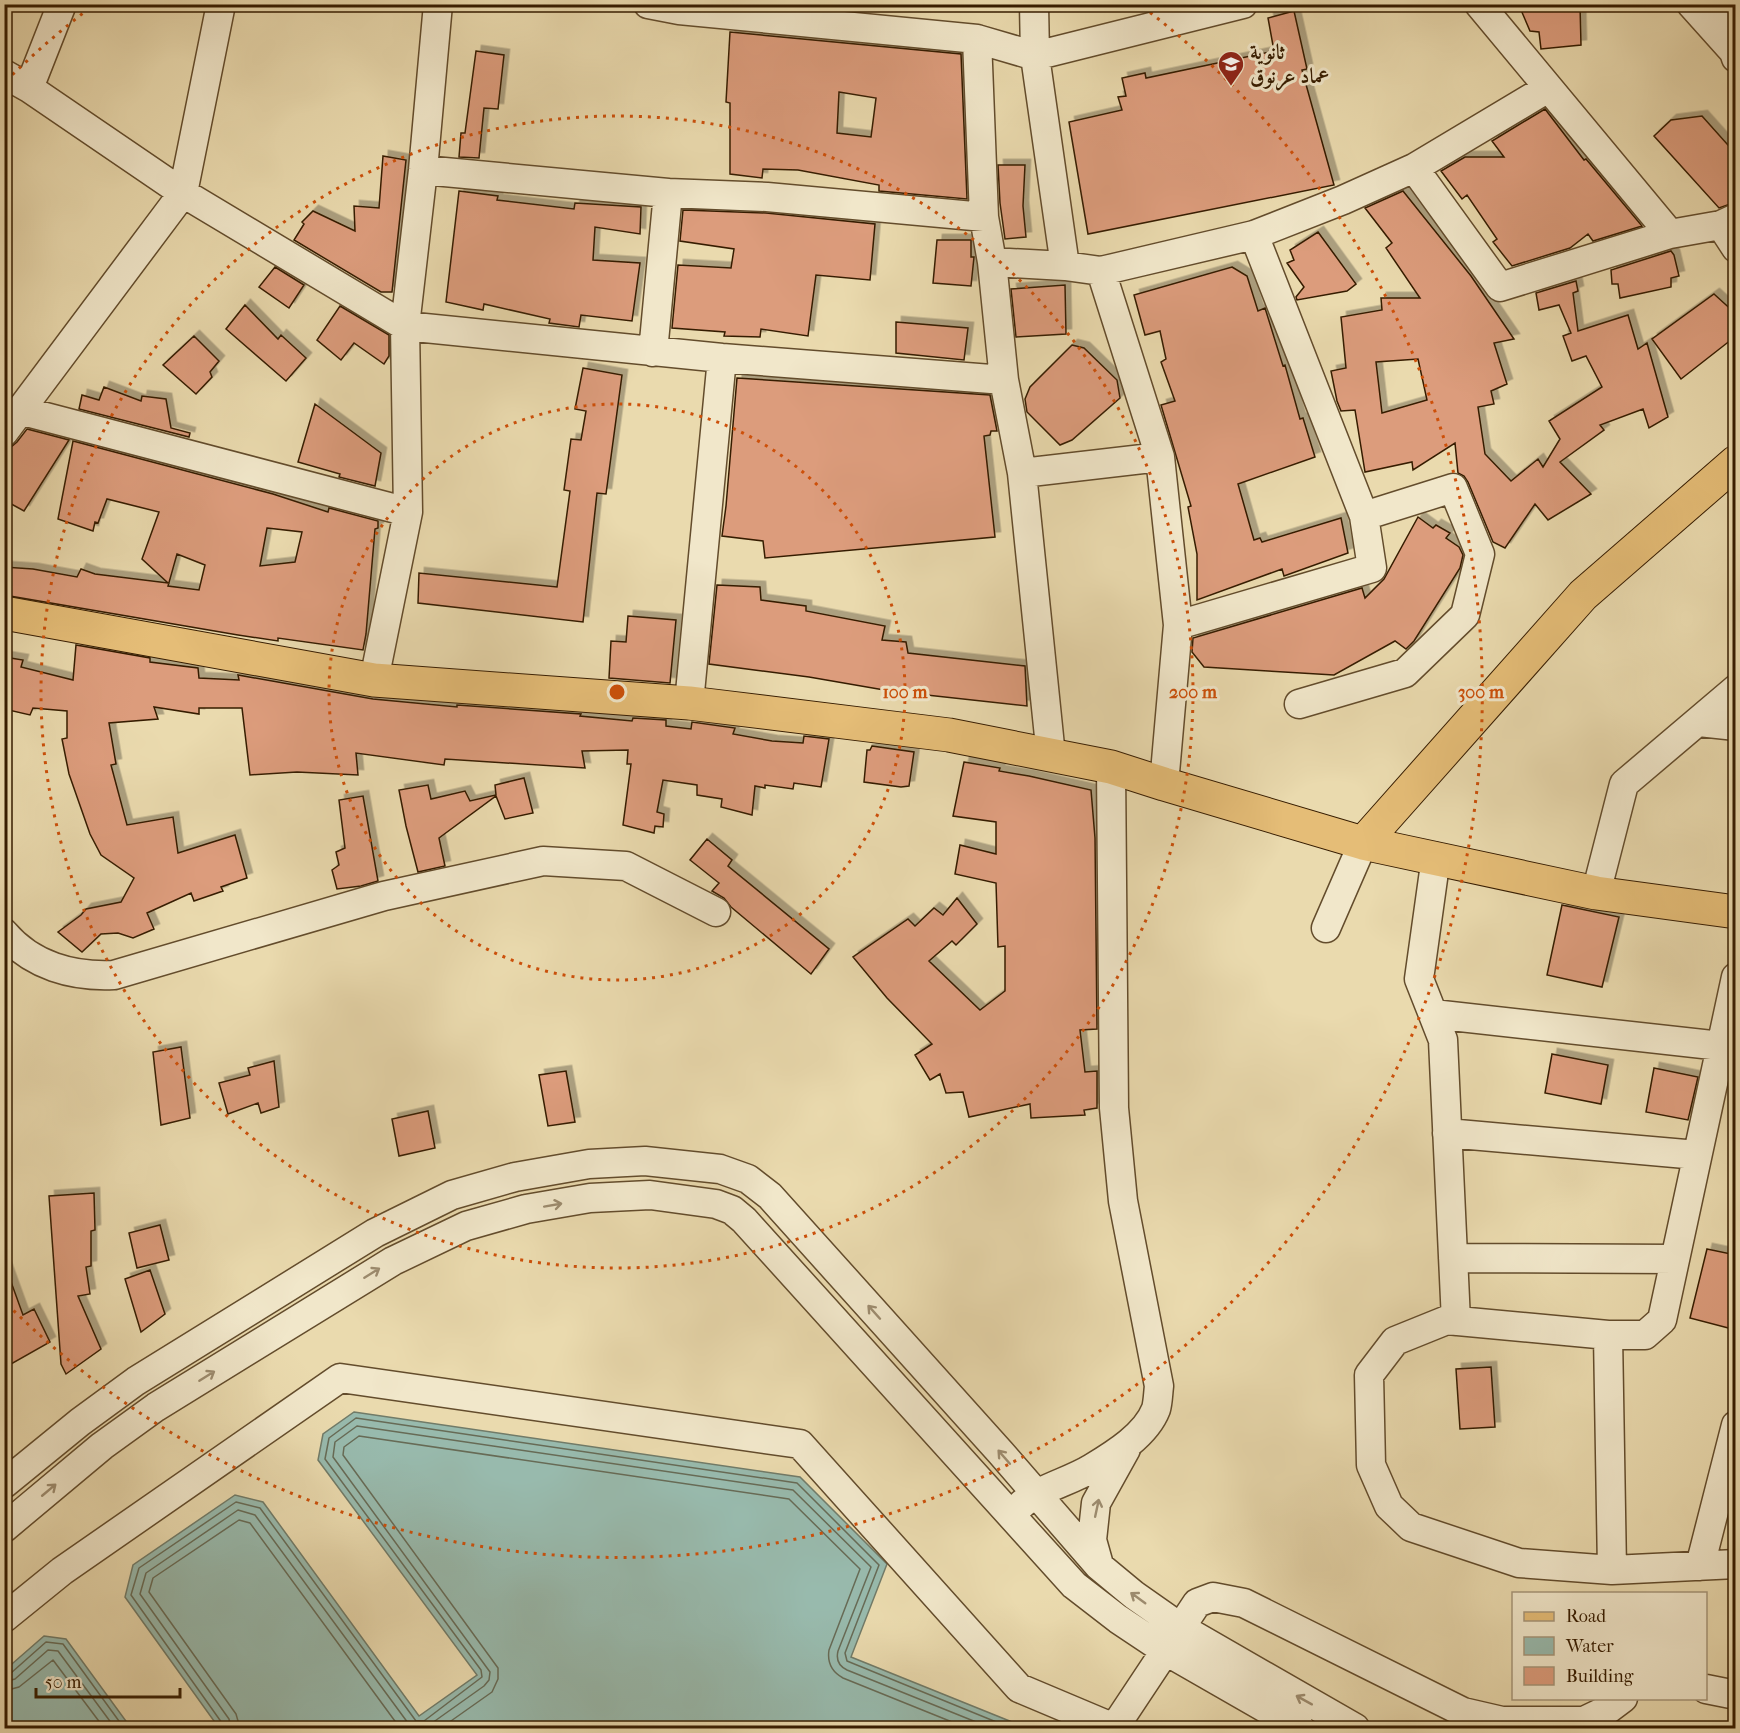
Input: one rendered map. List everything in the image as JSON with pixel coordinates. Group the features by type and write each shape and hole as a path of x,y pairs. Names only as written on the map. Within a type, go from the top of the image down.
{"main road":[{"path":"1363,843 1583,595 1736,462"},
{"path":"4,614 374,680 689,703 949,735 1111,767 1363,843 1596,893 1736,912"}],"street":[{"path":"29,88 62,4"},
{"path":"221,4 183,193 12,421 408,512"},
{"path":"374,680 408,512 405,326 423,170 438,4"},
{"path":"648,4 977,39 1035,56 1243,4"},
{"path":"1034,4 1035,56 1065,266"},
{"path":"1479,4 1670,234"},
{"path":"1691,4 1735,54"},
{"path":"1724,4 1736,18"},
{"path":"977,39 984,218 992,262 1004,380 1022,473 1051,756"},
{"path":"4,74 29,88 183,193 405,326 653,352 1004,380"},
{"path":"992,262 1065,266 1101,271 1254,235 1343,200 1414,168 1548,88"},
{"path":"1414,168 1500,287 1670,234 1731,230"},
{"path":"423,170 668,193 767,197 984,218"},
{"path":"653,352 668,193"},
{"path":"1178,625 1372,568 1364,516 1254,235"},
{"path":"1101,271 1160,457 1178,625 1164,784"},
{"path":"689,703 722,358"},
{"path":"1022,473 1160,457"},
{"path":"1299,704 1405,674 1464,615 1480,554 1453,488 1364,516"},
{"path":"1596,893 1624,784 1736,689"},
{"path":"1699,722 1736,726"},
{"path":"1010,1513 1035,1493 1091,1469 1132,1440 1148,1425 1157,1407 1159,1386 1123,1201 1114,1108 1111,767"},
{"path":"1326,928 1363,843"},
{"path":"1436,857 1419,979 1443,1040 1456,1321"},
{"path":"4,933 21,949 50,966 82,975 114,975 384,896 543,861 626,866 716,912"},
{"path":"1736,977 1662,1320 1645,1335 1608,1335 1448,1320 1395,1341 1369,1375 1371,1465 1389,1506 1411,1527 1519,1563 1612,1570 1736,1564"},
{"path":"1433,1014 1721,1046"},
{"path":"1448,1133 1697,1155"},
{"path":"4,1484 136,1380 375,1233 452,1195 515,1177 589,1164 645,1161 720,1169 748,1179 770,1196 1099,1566 1134,1595 1181,1628 1355,1728"},
{"path":"4,1528 102,1446 156,1407 393,1261 466,1226 526,1209 590,1198 650,1195 716,1204 732,1210 744,1220 1074,1585 1166,1652 1300,1728"},
{"path":"1453,1258 1675,1259"},
{"path":"1608,1335 1612,1570"},
{"path":"4,1618 62,1571 340,1378 800,1444 1019,1688 1114,1728 1197,1603 1213,1597 1244,1603 1463,1712 1502,1721 1584,1721 1620,1700"},
{"path":"1700,1566 1736,1425"},
{"path":"1099,1566 1092,1540 1096,1503 1132,1440"},
{"path":"1707,1689 1736,1695"}],"water":[{"path":"354,1412 800,1477 887,1564 851,1657 1027,1728 219,1728 125,1597 133,1565 235,1495 263,1502 419,1716 477,1675 318,1460 323,1434"},
{"path":"44,1636 66,1639 131,1728 5,1728 5,1670"}],"building":[{"path":"1580,6 1581,45 1541,49 1539,32 1530,31 1521,10"},
{"path":"1294,11 1307,69 1302,70 1334,185 1088,234 1069,122 1122,110 1118,97 1126,96 1122,78 1145,73 1146,78 1274,51 1268,18"},
{"path":"730,32 961,54 967,199 879,191 879,185 798,170 763,169 762,178 730,174 730,103 726,102","holes":["839,92 876,98 871,137 837,133"]},
{"path":"476,51 504,55 498,109 484,108 479,158 459,157 461,133 465,133"},
{"path":"1545,109 1584,160 1586,159 1642,226 1593,241 1588,234 1570,248 1512,266 1493,242 1497,239 1467,195 1462,199 1441,171 1465,157 1504,157 1492,141"},
{"path":"1702,116 1736,154 1736,202 1719,208 1654,136 1671,120"},
{"path":"383,156 406,160 392,292 381,292 294,240 304,224 302,222 313,211 355,231 354,206 379,208"},
{"path":"998,165 1025,165 1023,206 1026,237 1005,239"},
{"path":"459,191 498,196 497,200 574,209 575,203 641,207 640,234 595,227 593,260 640,263 632,321 581,315 579,327 549,323 550,319 484,304 483,310 446,302"},
{"path":"1403,191 1471,276 1514,339 1494,343 1507,384 1491,391 1494,404 1478,407 1485,454 1511,481 1538,459 1543,467 1560,439 1549,421 1602,387 1586,356 1572,361 1563,336 1571,333 1559,305 1539,310 1536,293 1576,281 1578,291 1573,293 1578,331 1628,315 1638,349 1647,343 1668,417 1649,428 1643,409 1600,425 1604,430 1560,462 1591,494 1548,520 1535,504 1505,548 1493,542 1468,482 1458,473 1455,443 1413,470 1412,462 1365,472 1355,410 1341,411 1331,371 1346,368 1341,317 1382,310 1381,298 1420,298 1386,248 1392,243 1365,208","holes":["1418,359 1427,400 1382,413 1376,362"]},
{"path":"683,210 766,213 875,224 870,280 816,275 808,336 761,329 760,337 724,336 725,332 672,328 678,265 731,268 734,249 680,241"},
{"path":"1318,232 1356,284 1347,291 1297,300 1296,297 1304,287 1287,263 1294,260 1290,250"},
{"path":"937,240 971,240 971,257 974,257 971,286 933,283"},
{"path":"1671,251 1679,276 1671,278 1671,287 1620,298 1618,284 1612,284 1611,270"},
{"path":"275,267 304,285 289,308 259,287"},
{"path":"1232,267 1247,276 1258,311 1265,308 1283,366 1285,365 1300,419 1303,418 1315,457 1238,484 1254,540 1260,538 1262,542 1341,518 1348,553 1284,576 1282,569 1197,600 1197,554 1188,507 1191,506 1161,405 1175,401 1161,362 1166,359 1160,331 1145,335 1134,295"},
{"path":"1065,285 1066,334 1016,337 1011,289"},
{"path":"1714,294 1736,314 1736,336 1681,379 1652,339"},
{"path":"245,305 278,339 281,335 306,358 286,381 226,329"},
{"path":"340,306 389,335 389,356 384,364 354,343 341,360 317,340"},
{"path":"896,322 968,328 964,360 896,353"},
{"path":"194,336 219,361 210,372 212,377 196,394 163,365"},
{"path":"1072,345 1084,348 1117,380 1120,398 1072,440 1060,445 1027,412 1025,399 1030,387"},
{"path":"583,368 622,375 606,494 597,493 583,622 418,603 419,573 557,587 570,491 564,490 571,439 581,440 586,411 575,409"},
{"path":"737,378 990,395 997,431 991,431 990,435 984,436 995,537 765,558 763,541 722,536"},
{"path":"104,387 141,401 142,396 166,399 171,428 190,433 189,437 79,409 82,395 99,400"},
{"path":"315,404 381,453 375,486 339,477 340,474 298,462"},
{"path":"27,429 69,440 24,511 4,500 4,448 11,447"},
{"path":"73,441 273,494 328,512 329,508 378,521 378,528 375,529 363,650 238,635 4,595 4,567 33,569 77,577 81,569 95,574 168,583 142,559 159,512 107,499 93,531 58,519","holes":["267,528 302,532 295,562 260,566","177,554 205,565 199,590 168,586"]},
{"path":"1418,517 1433,528 1436,525 1450,533 1446,538 1459,547 1463,555 1460,568 1414,641 1406,649 1395,641 1334,675 1204,667 1192,652 1193,638 1362,588 1365,598 1384,579"},
{"path":"717,585 760,587 761,600 806,606 806,611 885,626 882,640 906,642 908,653 1025,666 1027,706 890,691 809,677 709,664"},
{"path":"628,616 676,620 670,683 609,678 611,641 626,642"},
{"path":"76,645 150,658 150,662 198,668 199,678 239,680 238,675 373,699 457,707 457,705 581,714 580,716 632,721 633,718 666,720 666,726 691,729 692,722 735,728 733,734 772,741 803,743 804,736 829,739 821,787 794,783 793,789 755,786 752,815 721,807 722,799 697,795 697,785 663,780 657,812 664,814 663,827 655,826 654,833 623,825 631,764 627,764 628,750 582,751 585,768 445,759 444,765 356,753 358,775 297,772 250,775 242,708 199,708 199,714 154,707 158,719 109,723 116,764 111,765 127,825 173,817 178,853 235,835 247,878 221,887 223,891 194,901 191,893 147,913 154,929 133,938 118,933 101,934 82,952 58,932 86,909 121,902 134,878 101,855 90,834 69,774 62,739 67,738 67,711 33,708 30,715 4,709 4,657 23,660 21,667 73,680"},
{"path":"872,746 914,752 909,786 864,782 867,750 870,750"},
{"path":"964,762 1000,768 999,771 1091,790 1095,838 1097,1029 1080,1030 1085,1072 1097,1071 1097,1108 1084,1110 1085,1115 1031,1118 1030,1104 969,1117 963,1092 946,1093 940,1074 930,1080 915,1055 932,1044 887,998 853,957 908,919 915,926 934,908 943,915 957,898 977,924 956,945 952,941 929,961 980,1010 1005,991 1005,946 998,947 996,883 955,874 960,845 996,854 996,822 953,816"},
{"path":"524,778 533,813 505,819 496,796 439,838 445,866 418,872 399,790 428,785 431,799 465,791 470,801 496,795 495,785"},
{"path":"363,796 378,881 337,889 332,870 339,865 336,852 345,848 339,800"},
{"path":"707,839 732,860 728,866 829,949 811,974 731,907 724,898 712,891 719,883 690,860"},
{"path":"1562,905 1619,917 1602,987 1547,975"},
{"path":"181,1047 190,1118 161,1125 153,1052"},
{"path":"1552,1054 1608,1065 1601,1104 1545,1093"},
{"path":"274,1061 279,1107 261,1113 258,1103 228,1114 219,1083 250,1075 248,1068"},
{"path":"1654,1068 1698,1077 1688,1120 1646,1112"},
{"path":"566,1071 575,1122 548,1126 539,1075"},
{"path":"428,1111 435,1148 399,1156 392,1119"},
{"path":"94,1193 95,1230 91,1231 91,1266 86,1267 90,1294 78,1296 101,1349 66,1374 61,1364 49,1196"},
{"path":"160,1225 169,1260 137,1268 129,1233"},
{"path":"1707,1249 1736,1255 1736,1330 1690,1318"},
{"path":"6,1268 23,1315 34,1309 50,1342 4,1368 4,1269"},
{"path":"150,1270 165,1314 141,1332 125,1279"},
{"path":"1491,1367 1495,1427 1460,1429 1456,1369"}],"place":[{"name":"ثانوية عماد عرنوق","path":"1231,87"}]}
